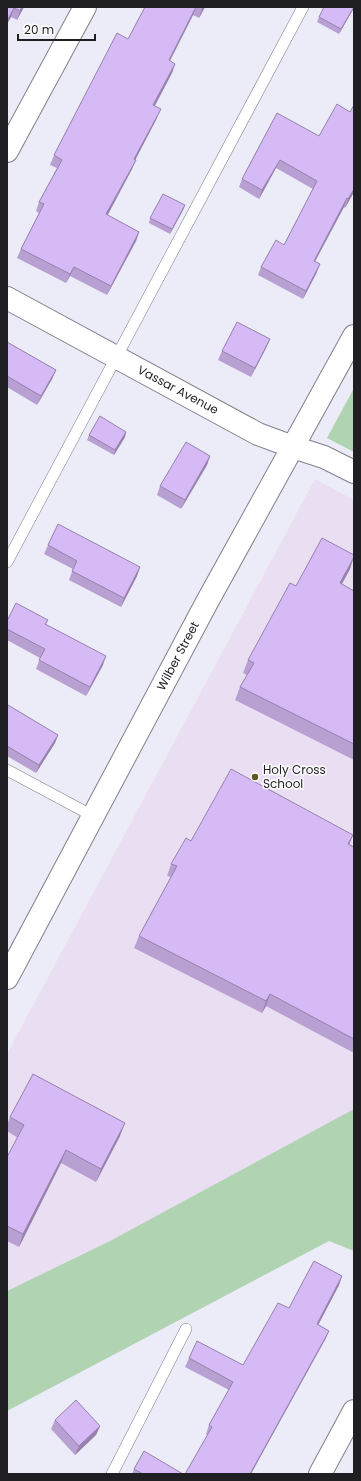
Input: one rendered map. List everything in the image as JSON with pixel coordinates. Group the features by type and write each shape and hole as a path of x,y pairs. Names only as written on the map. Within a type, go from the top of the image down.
{"street":[{"path":"7,151 85,7"},
{"name":"Vassar Avenue","path":"7,298 258,434 293,447 324,456 354,472"},
{"name":"Wilber Street","path":"7,978 207,602 354,336"},
{"path":"320,1474 354,1411"}],"lane":[{"path":"7,562 303,7"},
{"path":"7,770 94,816"},
{"path":"112,1474 186,1328"}],"shaded area":[{"name":"Holy Cross School","path":"315,479 354,500 354,1109 110,1241 7,1291 7,1054"}],"green space":[{"path":"354,388 354,452 327,438"},
{"path":"354,1109 354,1251 329,1241 7,1411 7,1291 110,1241"}],"building":[{"path":"7,7 22,7 20,11 14,8 7,21"},
{"path":"145,7 196,7 169,60 175,64 153,105 161,109 134,159 136,160 106,214 139,232 111,286 74,267 70,274 21,249 44,204 39,202 62,160 54,155 117,33 128,39"},
{"path":"324,7 354,7 341,29 319,17"},
{"path":"337,104 350,112 354,105 354,189 348,199 347,198 314,261 320,264 306,291 261,267 276,240 284,245 317,181 280,160 262,190 242,179 277,113 319,136"},
{"path":"163,194 185,205 172,229 150,218"},
{"path":"237,322 270,339 255,368 222,351"},
{"path":"7,342 56,370 41,396 7,376"},
{"path":"100,416 126,432 115,450 89,435"},
{"path":"186,442 210,456 185,500 160,486"},
{"path":"58,524 140,567 124,598 72,571 77,561 48,545"},
{"path":"322,538 354,555 340,583 354,591 354,744 240,687 254,663 248,660 290,583 296,586"},
{"path":"16,603 48,620 45,624 106,656 90,687 39,660 45,649 7,629 7,621"},
{"path":"8,705 58,735 39,765 7,746"},
{"path":"231,769 353,835 348,844 354,847 354,1039 270,994 266,1001 139,936 177,866 171,864 186,838 191,841"},
{"path":"33,1074 125,1123 101,1169 66,1150 23,1234 7,1226 7,1157 24,1125 10,1117"},
{"path":"314,1261 342,1276 317,1324 329,1331 250,1474 185,1474 212,1427 209,1425 233,1382 189,1358 197,1341 243,1365 278,1303 289,1308"},
{"path":"76,1400 100,1426 79,1446 55,1420"},
{"path":"144,1451 183,1474 143,1474 134,1469"}],"place":[{"name":"Holy Cross School","path":"255,777"}]}
